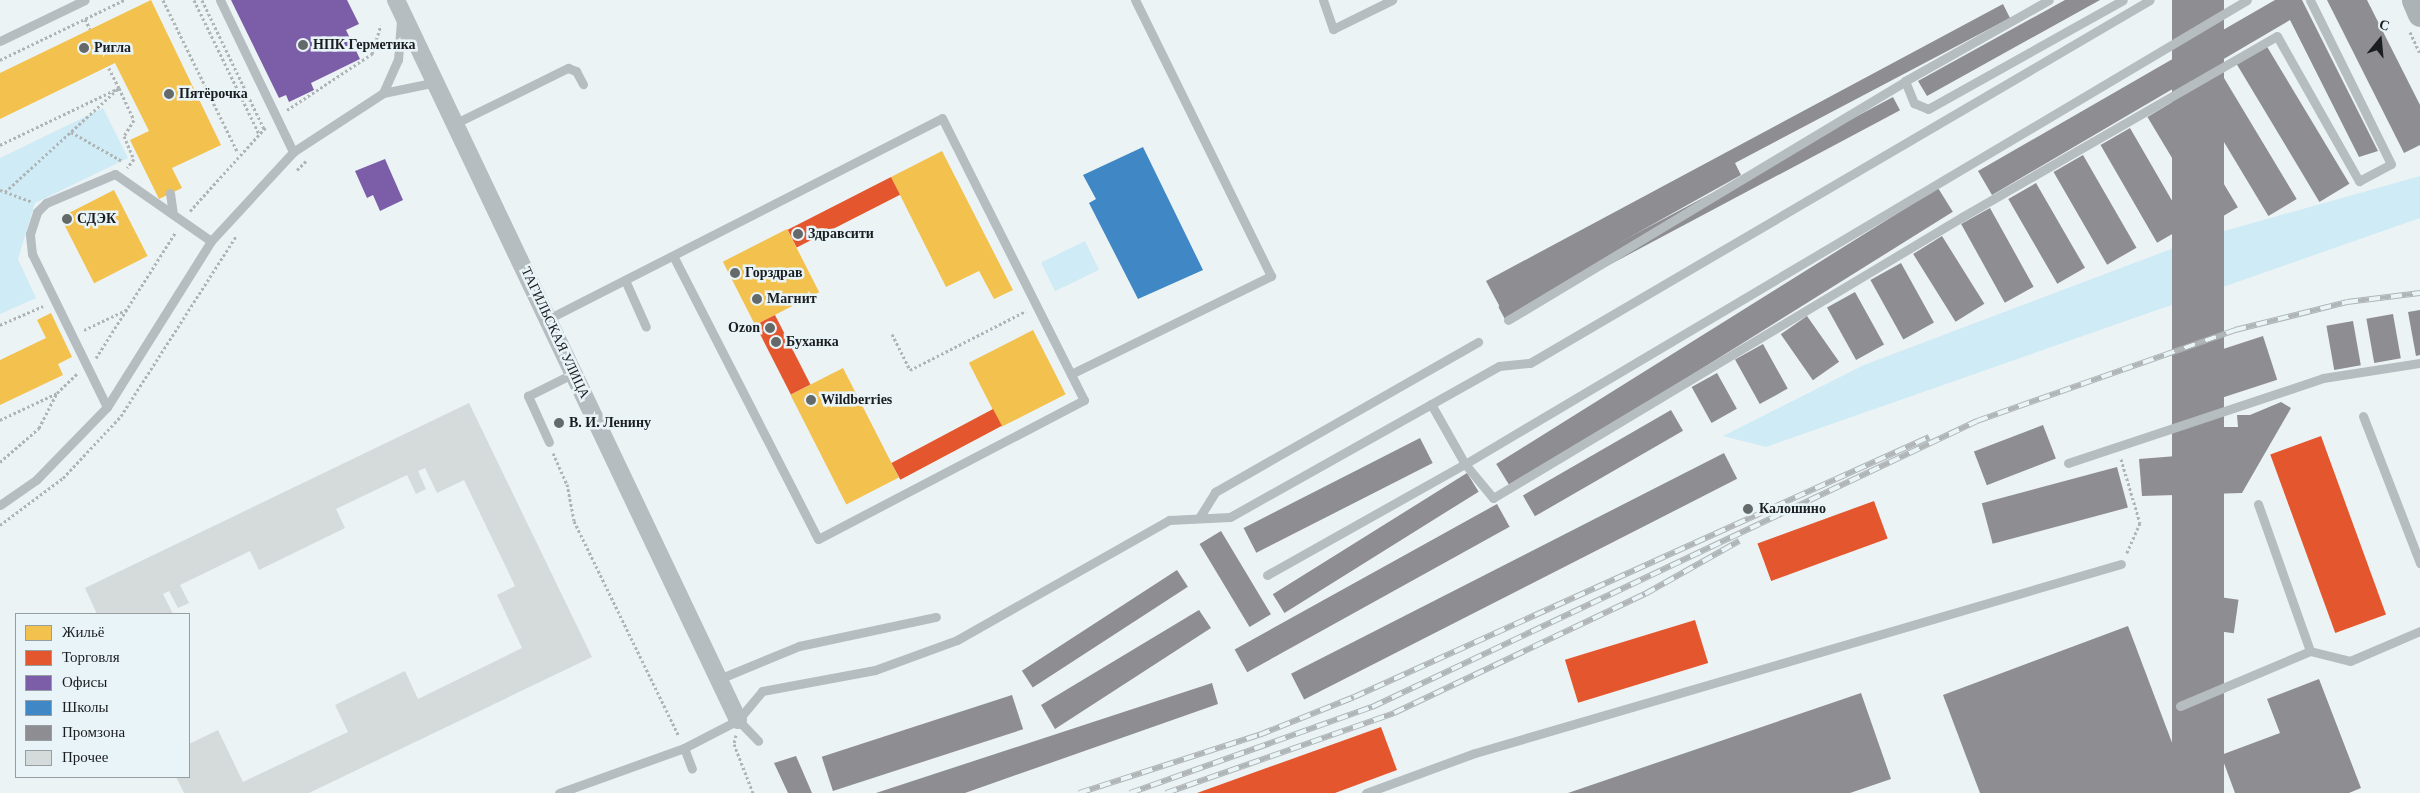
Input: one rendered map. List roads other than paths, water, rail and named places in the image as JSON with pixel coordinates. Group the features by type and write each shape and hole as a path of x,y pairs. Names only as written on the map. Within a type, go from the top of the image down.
{"main road":[{"path":"2414,0 2420,14"}],"street":[{"name":"ТАГИЛЬСКАЯ УЛИЦА","path":"399,5 738,720"}],"lane":[{"path":"0,41 85,0"},
{"path":"220,0 293,152"},
{"path":"1071,374 1226,295 1271,276 1135,0"},
{"path":"1322,0 1333,29 1392,0"},
{"path":"1508,320 1905,82 2049,0"},
{"path":"1905,82 1914,103 1928,109 2123,0"},
{"path":"558,793 684,748 738,720 762,691 875,670 957,640 1169,520 1230,517 1499,366 1530,363 2150,0"},
{"path":"1267,575 1465,464 2247,0"},
{"path":"1431,404 1465,464 1493,498 1962,217 2277,36 2358,182 2391,164 2310,0"},
{"path":"383,93 398,60 399,5"},
{"path":"456,123 568,68 576,71 583,84"},
{"path":"0,505 36,480 107,407 211,241 293,152 383,93 436,82"},
{"path":"548,318 942,118 1084,400 818,539 673,256"},
{"path":"107,407 55,301 29,240 43,206 115,174 211,241"},
{"path":"170,193 173,214"},
{"path":"626,280 646,327"},
{"path":"1199,518 1215,492 1478,342"},
{"path":"2068,463 2323,378 2420,363"},
{"path":"549,442 528,396 574,373"},
{"path":"2363,416 2420,563"},
{"path":"2258,504 2310,651"},
{"path":"1366,793 1475,753 2121,564"},
{"path":"719,679 799,646 936,618"},
{"path":"2180,706 2310,651 2350,660 2420,631"},
{"path":"738,720 758,741"},
{"path":"684,748 692,769"}],"railway":[{"path":"1130,793 1372,707 1977,421 2235,330 2347,302 2420,293"},
{"path":"1079,793 1259,735 1354,697 1929,437"},
{"path":"1166,793 1394,713 1645,594 1739,541"}],"place":[{"name":"НПК Герметика","path":"303,45"},
{"name":"Ригла","path":"84,48"},
{"name":"Пятёрочка","path":"169,94"},
{"name":"СДЭК","path":"67,219"},
{"name":"Здравсити","path":"798,234"},
{"name":"Горздрав","path":"735,273"},
{"name":"Магнит","path":"757,299"},
{"name":"Ozon","path":"770,328"},
{"name":"Буханка","path":"776,342"},
{"name":"Wildberries","path":"811,400"},
{"name":"В. И. Ленину","path":"559,423"},
{"name":"Калошино","path":"1748,509"}]}
